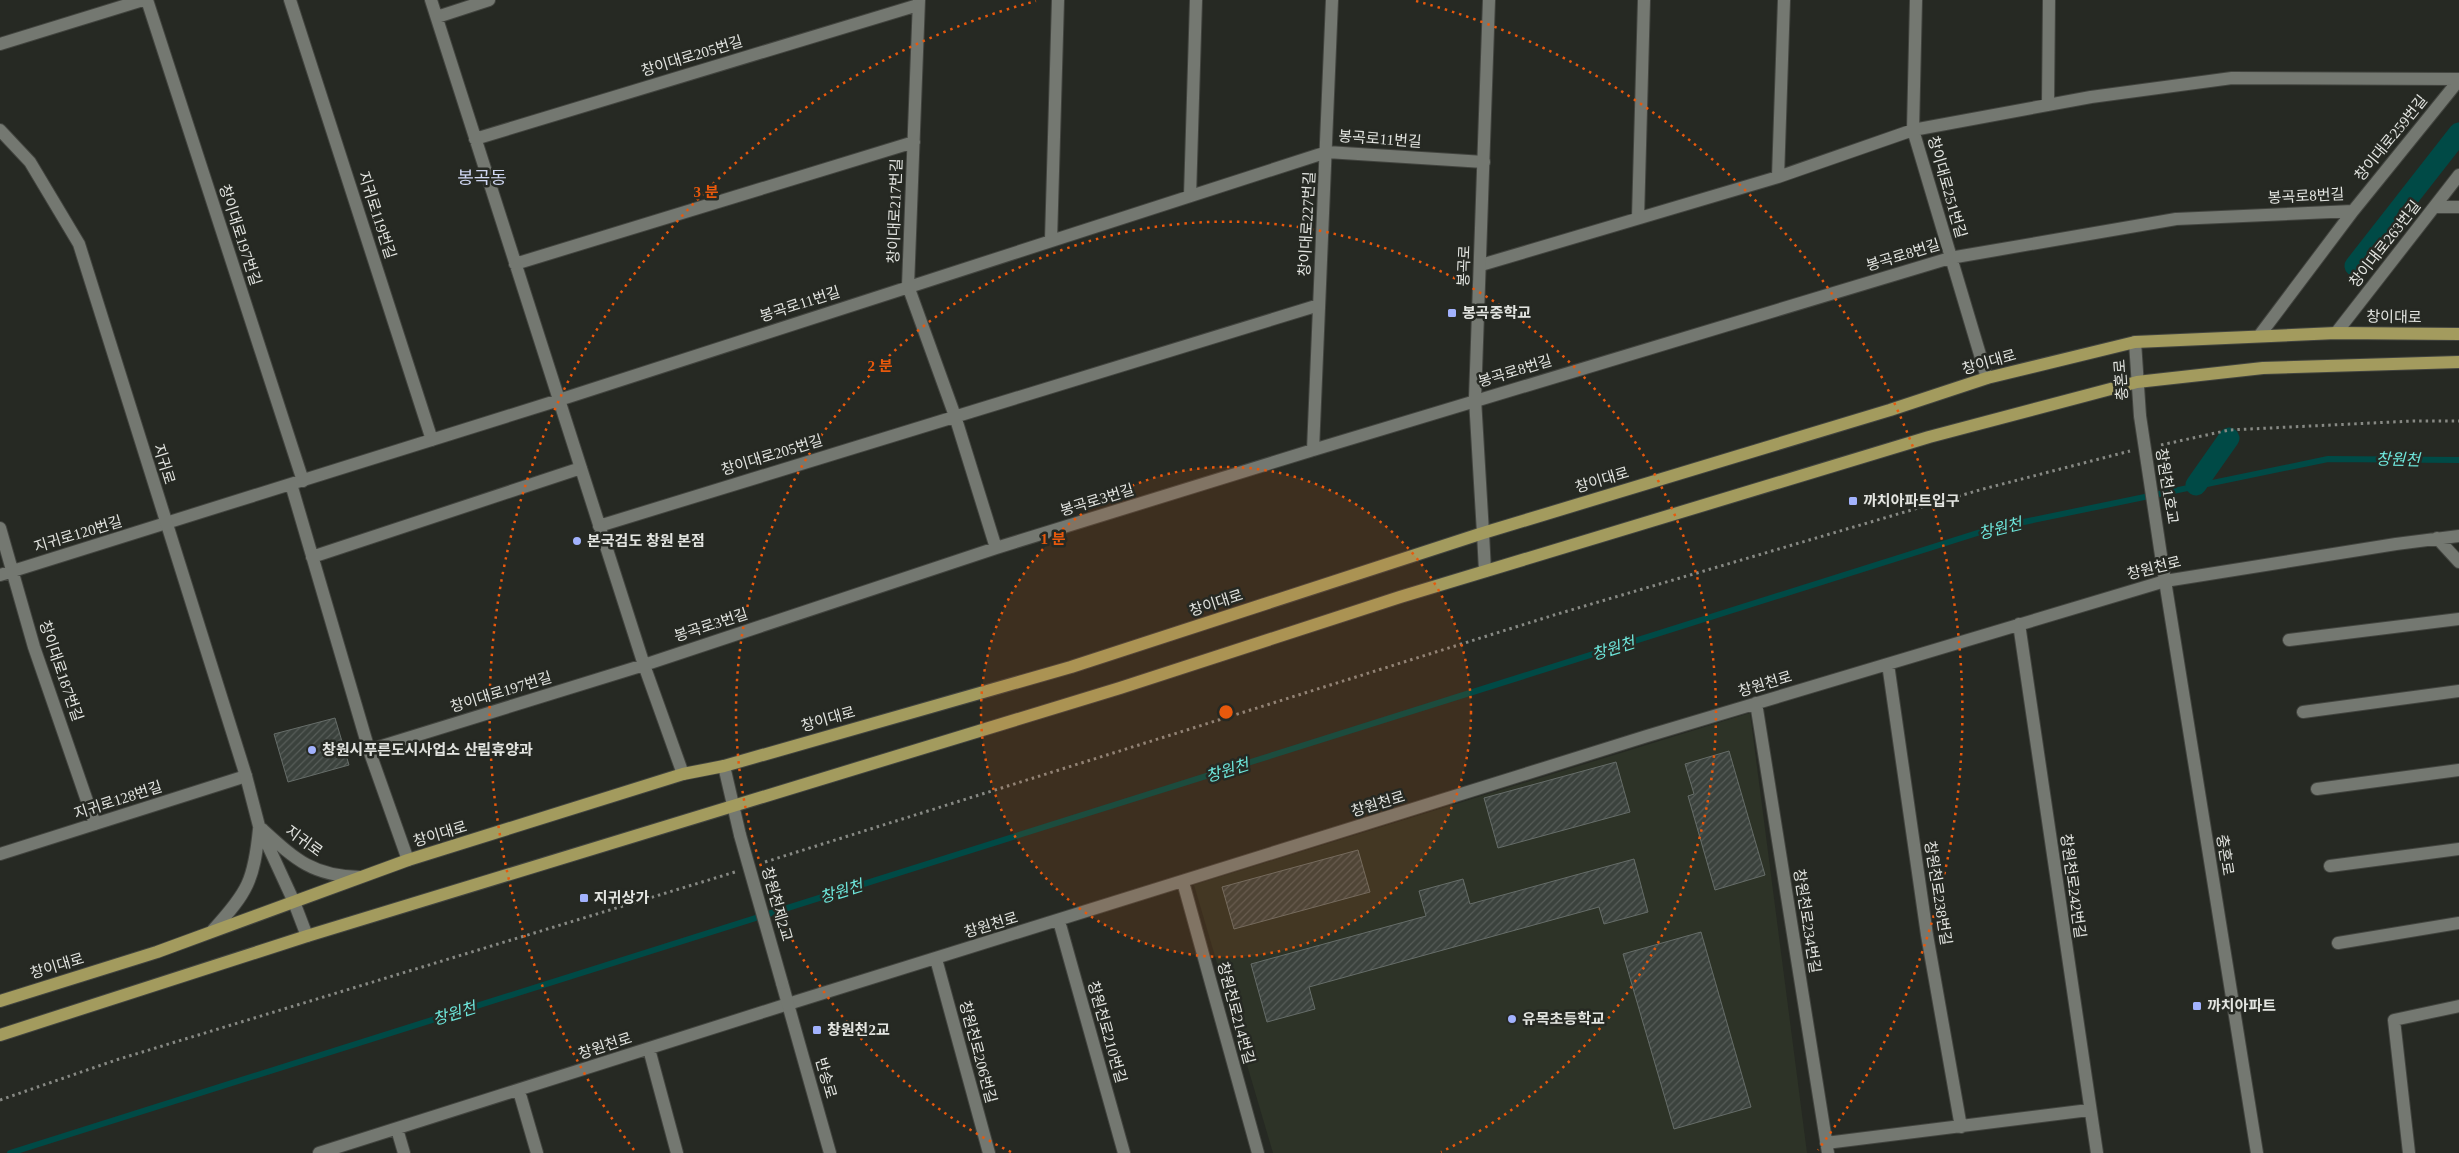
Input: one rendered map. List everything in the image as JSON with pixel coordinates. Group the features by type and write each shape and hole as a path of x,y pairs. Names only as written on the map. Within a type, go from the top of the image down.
{"main road":[{"name":"창이대로","path":"0,1001 157,952 408,860 683,774 724,766 1071,667 1483,533 1890,410 1987,378 2135,342 2336,333 2459,334"},
{"path":"0,1035 307,936 1120,688 1485,571 1929,437 2138,382 2263,368 2459,362"}],"street":[{"path":"0,44 143,0"},
{"name":"창이대로197번길","path":"147,0 297,482 312,557 369,750 408,860"},
{"name":"지귀로119번길","path":"290,0 432,440"},
{"path":"431,0 599,526 644,664 683,774"},
{"path":"437,18 489,0"},
{"path":"1051,240 1058,0"},
{"path":"1190,196 1196,0"},
{"name":"창이대로227번길","path":"1313,450 1332,0"},
{"name":"봉곡로","path":"1485,571 1475,399 1489,0"},
{"path":"1638,218 1644,0"},
{"path":"1778,177 1784,0"},
{"name":"창이대로251번길","path":"1916,0 1913,130 1987,378"},
{"path":"2048,105 2049,0"},
{"name":"창이대로205번길","path":"476,139 919,2"},
{"name":"창이대로217번길","path":"919,2 908,286 955,416 996,548"},
{"path":"1481,265 1778,177 1913,130 2091,97 2232,78 2459,80"},
{"name":"창이대로259번길","path":"2259,336 2353,211 2459,80"},
{"name":"지귀로","path":"0,130 30,162 79,244 165,524 246,776 259,826 294,902 307,936"},
{"path":"515,264 914,142"},
{"name":"봉곡로11번길","path":"559,400 1327,152 1484,162"},
{"name":"창이대로263번길","path":"2336,333 2459,175"},
{"path":"2434,206 2459,207"},
{"name":"봉곡로8번길","path":"1475,399 1950,258 2176,219 2353,211"},
{"path":"955,416 1319,305"},
{"name":"충혼로","path":"2135,342 2140,416"},
{"name":"봉곡로3번길","path":"644,664 996,548 1475,399"},
{"path":"165,524 559,400"},
{"name":"창이대로205번길","path":"599,526 955,416"},
{"name":"창원천1호교","path":"2140,416 2162,562"},
{"path":"312,557 581,468"},
{"name":"지귀로120번길","path":"0,575 165,524"},
{"name":"창이대로187번길","path":"0,528 34,647 95,824"},
{"name":"창원천로","path":"319,1153 788,1004 1756,703 2165,580 2459,536"},
{"path":"2437,538 2459,562"},
{"name":"충혼로","path":"2162,562 2257,1153"},
{"path":"2289,640 2459,618"},
{"name":"창원천로242번길","path":"2019,624 2096,1153"},
{"name":"창이대로197번길","path":"369,750 644,664"},
{"name":"창원천로238번길","path":"1888,664 1928,934 1961,1127"},
{"path":"2303,712 2459,691"},
{"name":"창원천로234번길","path":"1756,703 1827,1148 1961,1127 2089,1110"},
{"path":"724,766 734,807"},
{"path":"2317,789 2459,770"},
{"name":"지귀로128번길","path":"0,854 246,776"},
{"name":"창원천제2교","path":"734,807 740,835 782,983"},
{"name":"지귀로","path":"259,826 291,854 313,869 339,876 363,877"},
{"name":"지귀로","path":"213,930 238,904 250,881 256,858 259,826"},
{"path":"2330,866 2459,849"},
{"name":"창원천로214번길","path":"1183,882 1258,1153"},
{"name":"창원천로210번길","path":"1059,921 1124,1153"},
{"path":"2338,943 2459,923"},
{"name":"창원천로206번길","path":"936,959 988,1153"},
{"name":"반송로","path":"782,983 830,1153"},
{"path":"2408,1153 2394,1020 2459,1006"},
{"path":"649,1049 677,1153"},
{"path":"519,1091 537,1153"},
{"path":"397,1129 404,1153"}],"path":[{"path":"2155,446 2229,430 2413,421 2459,421"},
{"path":"764,862 1554,615 1983,489 2090,460 2136,450"},
{"path":"0,1100 116,1060 736,871"}],"shaded area":[{"name":"유목초등학교","path":"1750,713 1807,1153 1273,1153 1194,885"}],"building":[{"name":"창원시푸른도시사업소 산림휴양과","path":"335,718 349,765 288,782 274,734"},
{"path":"1729,751 1765,875 1715,890 1688,796 1694,794 1685,764"},
{"path":"1616,762 1630,812 1498,848 1484,798"},
{"path":"1358,850 1370,892 1234,929 1222,887"},
{"path":"1634,859 1648,912 1604,924 1599,907 1309,987 1315,1009 1267,1022 1251,964 1426,916 1419,891 1463,879 1470,904"},
{"path":"1701,932 1751,1107 1674,1129 1623,954"}],"waterway":[{"path":"2355,266 2459,133"},
{"path":"2196,485 2229,438"},
{"name":"창원천","path":"10,1153 1990,529 2328,459 2459,460"}],"place":[{"name":"봉곡중학교","path":"1452,313"},
{"name":"까치아파트입구","path":"1853,501"},
{"name":"본국검도 창원 본점","path":"577,541"},
{"name":"창원시푸른도시사업소 산림휴양과","path":"312,750"},
{"name":"지귀상가","path":"584,898"},
{"name":"까치아파트","path":"2197,1006"},
{"name":"유목초등학교","path":"1512,1019"},
{"name":"창원천2교","path":"817,1030"}],"district":[{"name":"봉곡동","path":"482,178"}]}
